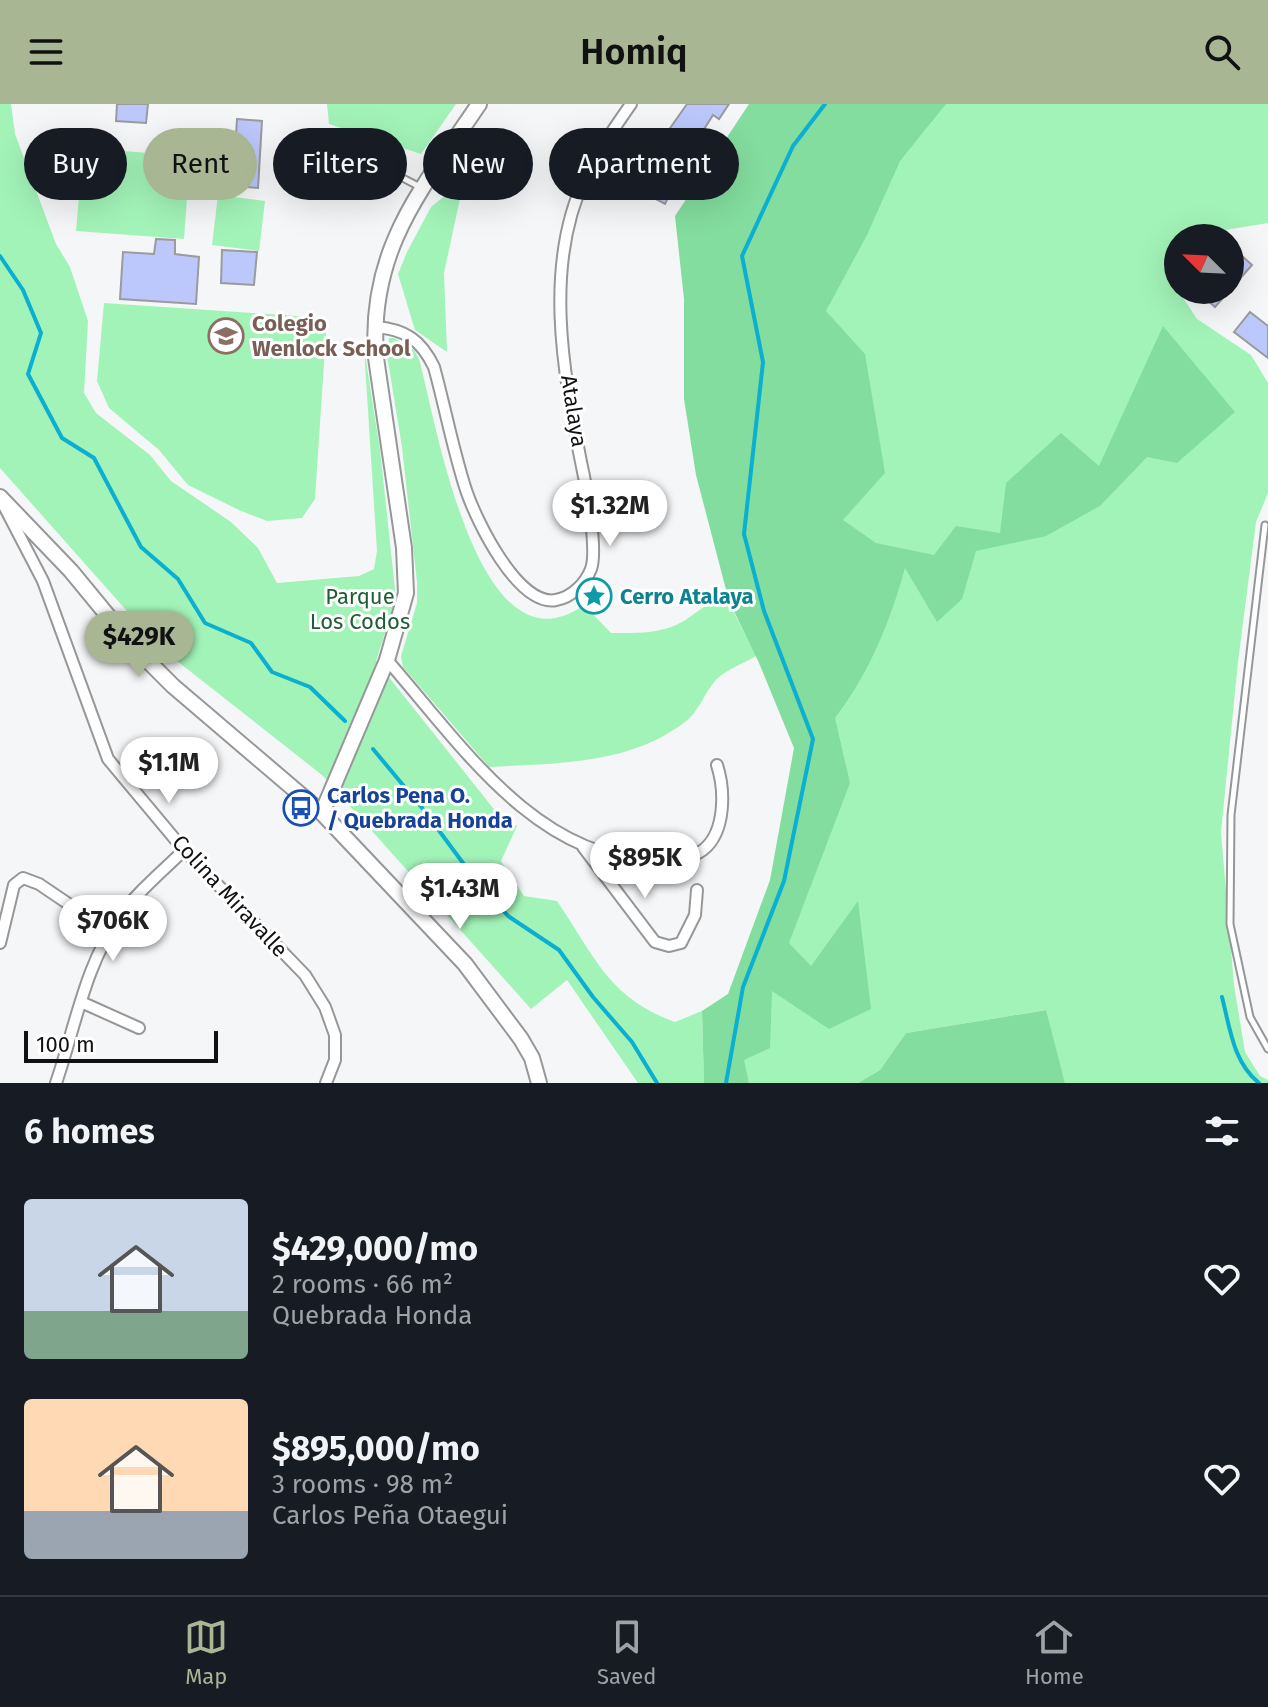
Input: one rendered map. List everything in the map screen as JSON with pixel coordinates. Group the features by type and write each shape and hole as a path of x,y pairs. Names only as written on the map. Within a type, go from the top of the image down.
{"street":[{"path":"322,813 387,660 406,593 404,548 378,374 375,327 380,282 392,242 422,189 479,104"},
{"name":"Atalaya","path":"375,327 406,333 426,349 434,367 466,491 476,516 519,585 534,597 549,601 563,599 574,592 591,569 593,556 586,485 573,416 560,279 564,248 581,188 631,104"},
{"path":"0,498 71,571 132,645 163,676 322,813 465,964 521,1039 532,1058 539,1083"},
{"name":"Colina Miravalle","path":"0,498 43,581 108,759 184,850 305,975 325,1007 335,1035 335,1060 326,1083"},
{"path":"387,660 494,782 526,812 582,846 634,859 695,855 707,847 721,819 722,788 717,765"},
{"path":"582,846 655,942 669,946 681,943 695,915 697,890"},
{"path":"56,1083 89,975 110,932 121,914 184,850"},
{"path":"0,943 14,885 23,878 39,884 110,932"},
{"path":"81,1002 139,1028"}],"lane":[{"path":"407,181 422,189"},
{"path":"1265,525 1231,815 1230,924 1250,1017 1268,1049"}],"green space":[{"name":"Parque Los Codos","path":"0,104 11,104 15,134 24,158 24,200 40,200 56,244 70,267 88,321 84,393 96,413 150,455 171,481 231,522 258,548 277,583 359,576 374,569 377,551 364,348 380,450 396,598 376,661 493,808 517,826 501,861 524,896 557,901 605,973 634,1001 675,1022 702,1011 704,1083 638,1083 567,980 531,1009 322,775 158,646 0,468"},
{"path":"327,104 456,104 439,128 423,128 421,154 407,149 407,128 341,128 329,124"},
{"path":"749,104 946,104 900,161 867,235 826,311 865,354 885,473 843,520 876,543 934,555 956,526 1000,533 1006,483 1061,433 1099,466 1163,326 1235,412 1177,463 1147,457 1100,506 1046,536 976,551 962,599 937,622 905,568 878,646 859,683 835,718 850,783 789,943 811,966 858,901 871,1009 829,1029 772,991 770,1048 744,1060 749,1083 704,1083 702,1011 728,994 770,880 794,748 729,601 696,475 684,399 684,299 675,216 686,200 739,200 739,128 733,128"},
{"path":"850,104 1268,104 1268,223 1244,227 1244,224 1164,224 1164,304 1187,304 1197,319 1251,355 1268,383 1268,493 1256,522 1221,832 1234,985 1245,1052 1268,1083 1065,1083 1045,1010 906,1033 880,1070 858,1083 749,1083 743,1060 826,738 779,358"},
{"path":"127,151 143,152 143,200 187,200 184,239 76,231 79,200 127,200"},
{"path":"217,200 265,201 259,251 212,245"},
{"path":"440,200 460,200 444,273 447,352 415,330 398,274 431,207"},
{"path":"104,303 327,318 315,499 302,518 267,521 188,485 159,450 109,408 97,381"},
{"path":"389,338 414,350 419,359 450,483 468,533 489,576 515,607 547,619 584,605 611,633 636,633 668,628 712,603 728,601 756,656 718,678 685,722 640,747 592,759 489,767 403,667 401,656 417,603 417,582 402,447 387,355"},
{"path":"1046,1010 1065,1083 858,1083 880,1070 906,1033"}],"building":[{"path":"117,104 148,104 146,123 116,121"},
{"path":"687,104 729,104 719,119 713,115 705,128 670,128"},
{"path":"237,119 262,121 258,188 257,128 236,128"},
{"path":"156,239 175,240 175,254 199,257 196,304 120,299 123,252 154,254"},
{"path":"222,250 257,252 254,285 221,283"},
{"path":"1244,258 1252,265 1244,274"},
{"path":"1250,312 1268,326 1268,358 1234,332"}],"waterway":[{"path":"726,1083 743,987 784,881 813,739 764,611 744,534 763,362 742,256 793,146 825,104"},
{"path":"0,256 23,290 41,333 28,374 62,438 94,458 141,547 178,579 205,623 251,643 272,672 310,687 345,721"},
{"path":"373,749 508,916 559,950 593,997 632,1042 657,1083"},
{"path":"1222,997 1238,1055 1259,1083"}],"place":[{"name":"Colegio Wenlock School","path":"226,336"},
{"name":"Cerro Atalaya","path":"594,596"},
{"name":"Carlos Pena O. / Quebrada Honda","path":"301,808"}]}
